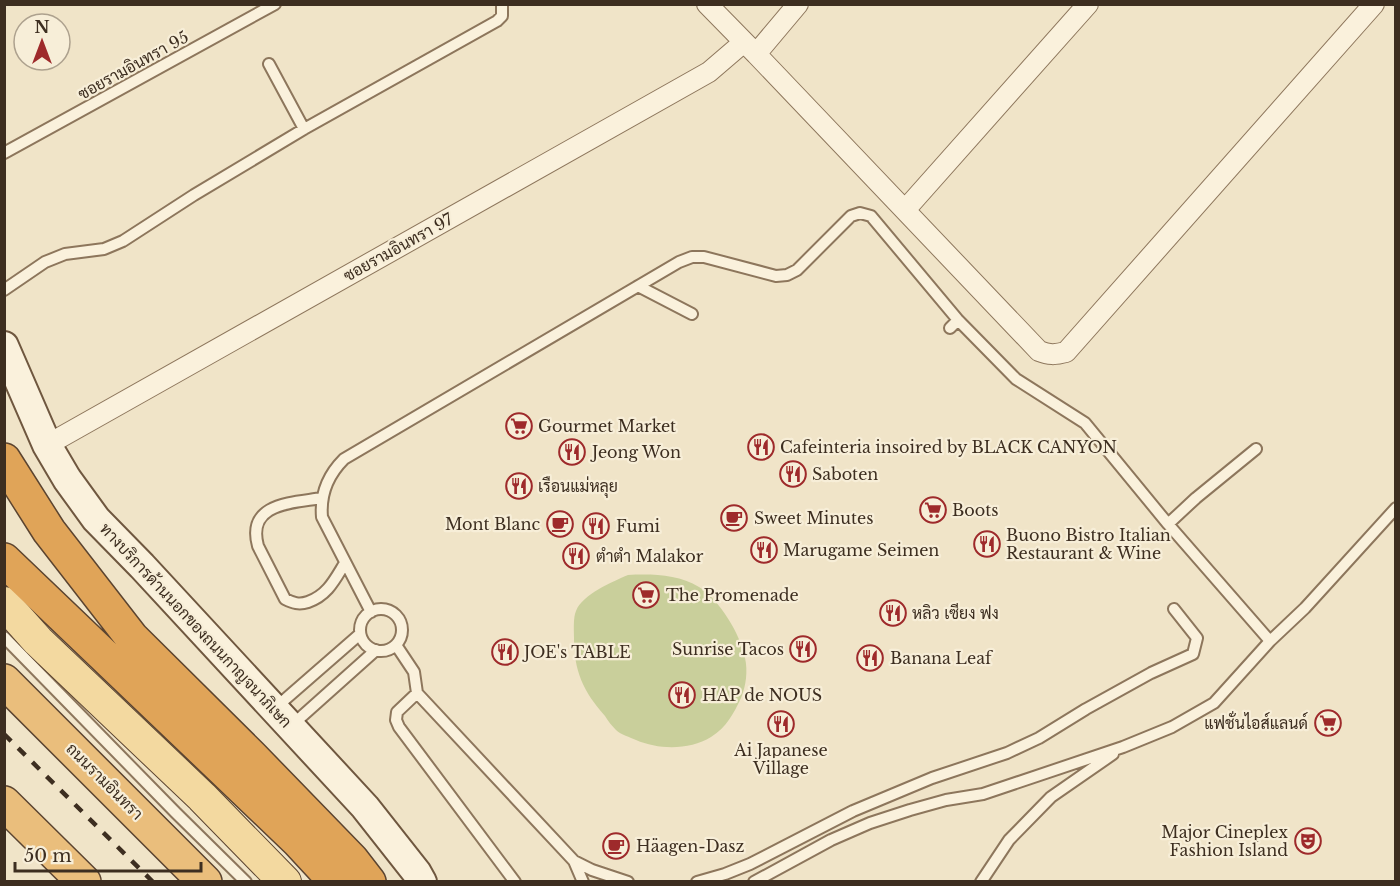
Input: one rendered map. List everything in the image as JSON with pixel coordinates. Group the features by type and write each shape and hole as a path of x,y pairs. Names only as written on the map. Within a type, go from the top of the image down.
{"highway":[{"path":"4,460 49,531 132,638 251,756 352,861 369,882"},
{"path":"4,560 298,841 336,882"},
{"name":"ถนนรามอินทรา","path":"4,681 205,882"},
{"path":"4,803 84,882"}],"main road":[{"name":"ทางบริการด้านนอกของถนนกาญจนาภิเษก","path":"4,346 47,445 67,479 96,519 365,807 422,882"},
{"path":"4,603 38,641 202,797 285,882"}],"street":[{"path":"707,4 1039,351 1048,355 1066,352 1374,4"},
{"name":"ซอยรามอินทรา 97","path":"47,445 750,48 798,4"},
{"path":"905,210 1088,4"}],"lane":[{"name":"ซอยรามอินทรา 95","path":"4,153 275,4"},
{"path":"4,290 45,262 65,254 104,249 123,242 194,195 304,129 497,21 502,16 502,4"},
{"path":"269,64 304,129"},
{"path":"371,612 322,518 323,492 333,470 344,459 679,262 696,257 714,259 776,276 790,274 797,270 850,216 860,213 871,216 958,320 1016,379 1085,423 1168,524 1270,640"},
{"path":"638,286 692,314"},
{"path":"950,328 958,320"},
{"path":"1168,524 1256,449"},
{"path":"322,498 282,505 267,511 257,528 258,546 285,598 293,603 304,603 323,595 331,587 345,563"},
{"path":"754,882 831,840 870,823 937,803 983,794 1172,728 1214,703 1270,640 1305,608 1395,508"},
{"path":"384,609 395,615 402,628 396,645 387,650 376,650 366,645 360,634 360,627 365,616 384,609"},
{"path":"697,882 750,864 853,812 932,778 992,758 1039,738 1086,709 1193,654 1197,639 1174,609"},
{"path":"282,718 360,634"},
{"path":"4,637 246,882"},
{"path":"396,645 414,672 417,693 574,861 583,882"},
{"path":"282,718 376,650"},
{"path":"417,693 397,712 396,720 399,727 514,882"},
{"path":"981,882 1009,840 1051,797 1123,747"},
{"path":"574,861 592,870 628,882"}],"green space":[{"path":"628,575 673,577 699,587 714,600 728,618 739,639 746,668 743,693 725,725 703,741 684,746 664,747 654,746 623,735 597,707 581,680 574,650 576,611 591,594"}],"railway":[{"path":"4,734 153,882"}],"place":[{"name":"Gourmet Market","path":"519,426"},
{"name":"Cafeinteria insoired by BLACK CANYON","path":"761,447"},
{"name":"Jeong Won","path":"572,452"},
{"name":"Saboten","path":"793,474"},
{"name":"เรือนแม่หลุย","path":"519,486"},
{"name":"Boots","path":"933,510"},
{"name":"Sweet Minutes","path":"734,518"},
{"name":"Mont Blanc","path":"560,524"},
{"name":"Fumi","path":"596,526"},
{"name":"Buono Bistro Italian Restaurant & Wine","path":"987,544"},
{"name":"Marugame Seimen","path":"764,550"},
{"name":"ตำตำ Malakor","path":"576,556"},
{"name":"The Promenade","path":"646,595"},
{"name":"หลิว เซียง ฟง","path":"893,613"},
{"name":"Sunrise Tacos","path":"803,649"},
{"name":"JOE's TABLE","path":"505,652"},
{"name":"Banana Leaf","path":"870,658"},
{"name":"HAP de NOUS","path":"682,695"},
{"name":"แฟชั่นไอส์แลนด์","path":"1328,723"},
{"name":"Ai Japanese Village","path":"781,724"},
{"name":"Major Cineplex Fashion Island","path":"1308,841"},
{"name":"Häagen-Dasz","path":"616,846"}]}
